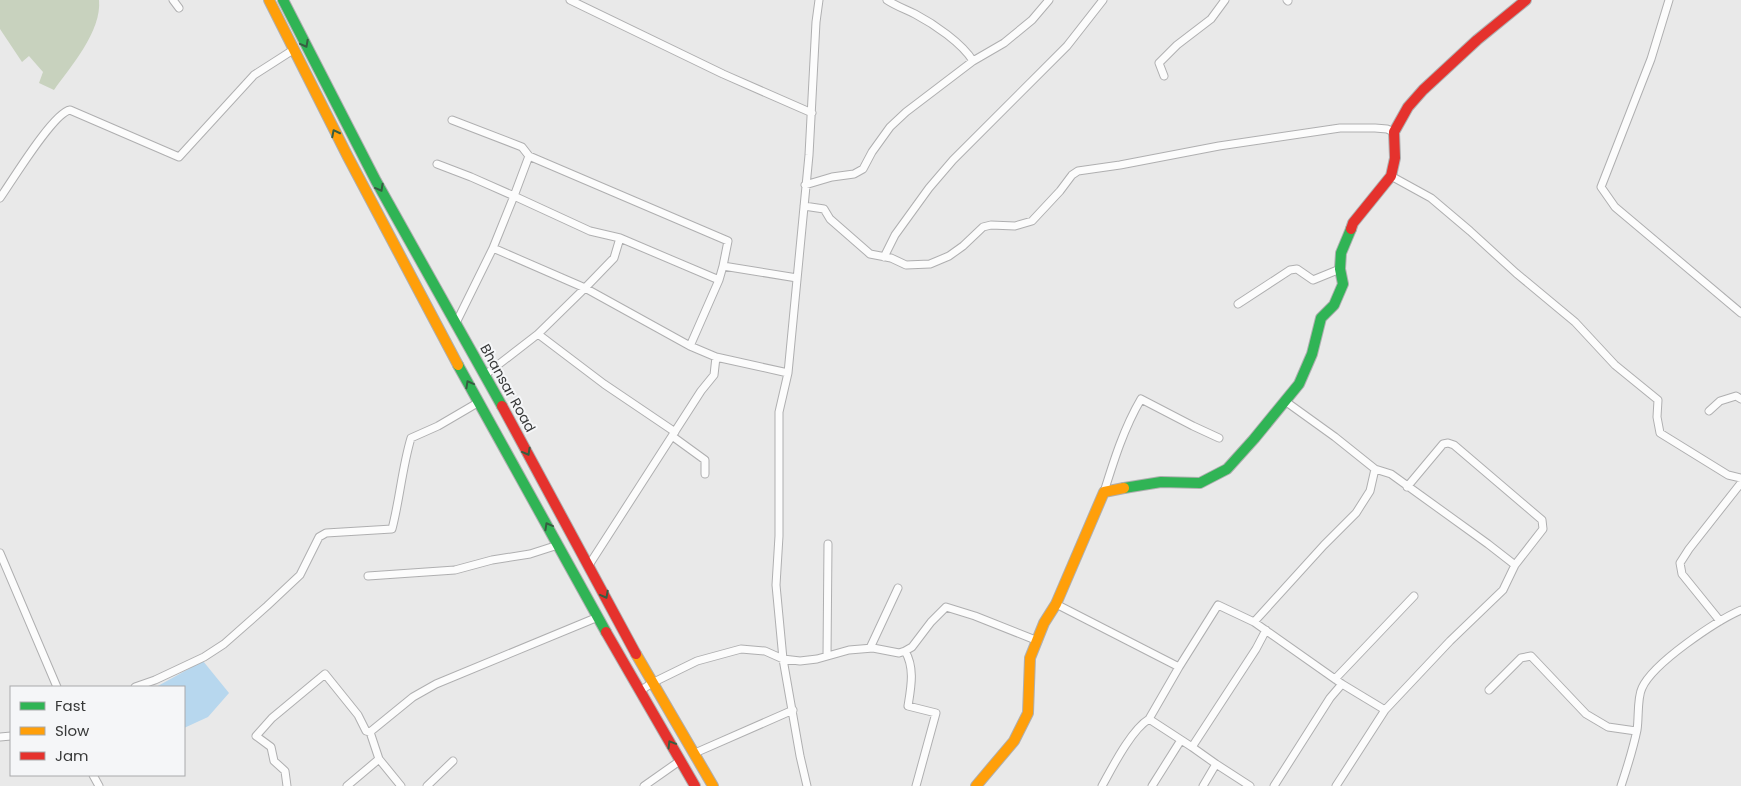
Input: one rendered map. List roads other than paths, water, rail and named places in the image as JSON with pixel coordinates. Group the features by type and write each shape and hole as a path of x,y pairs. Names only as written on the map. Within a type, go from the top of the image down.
{"main road":[{"path":"269,0 363,190 470,388 695,786"},
{"name":"Bhansar Road","path":"283,0 376,181 485,375 652,683 713,786"},
{"path":"976,786 1014,740 1028,713 1030,658 1044,623 1056,604 1104,492 1161,482 1200,483 1226,469 1254,439 1299,384 1312,354 1321,318 1334,305 1343,284 1340,270 1341,253 1353,223 1391,176 1396,158 1394,132 1408,107 1423,90 1477,40 1526,0"}],"street":[{"path":"173,0 179,8"},
{"path":"570,0 724,74 812,113"},
{"path":"807,786 783,659 776,585 779,536 778,446 779,412 788,373 806,185 819,0"},
{"path":"887,0 898,8 915,14 944,34 967,51 973,61"},
{"path":"806,185 832,177 854,174 863,169 872,152 890,127 925,96 973,61 1004,43 1032,20 1049,0"},
{"path":"884,257 895,235 929,188 953,160 1067,46 1103,0"},
{"path":"1164,76 1160,63 1177,45 1211,19 1225,0"},
{"path":"1669,0 1651,59 1601,187 1615,207 1741,314"},
{"path":"0,198 48,128 65,111 70,110 178,157 254,75 293,50"},
{"path":"452,120 522,147 529,156 728,240 719,280 690,346"},
{"path":"804,206 824,209 830,219 870,254 906,265 930,264 949,256 983,227 992,225 1015,226 1032,221 1072,175 1078,171 1219,146 1340,128 1375,128 1394,132"},
{"path":"456,324 493,248 529,156"},
{"path":"436,164 514,196 590,231 620,238 719,280"},
{"path":"1391,176 1431,198 1575,322 1615,365 1658,400 1657,417 1660,434 1728,475 1741,478"},
{"path":"485,375 538,334 585,288 614,258 620,238"},
{"path":"493,248 585,288 690,346 716,357 788,373"},
{"path":"723,266 797,278"},
{"path":"1238,304 1290,270 1297,269 1313,280 1340,270"},
{"path":"538,334 674,434 705,460 705,474"},
{"path":"589,565 714,375 716,357"},
{"path":"1709,411 1720,401 1736,396 1741,400"},
{"path":"1104,492 1130,418 1142,399 1219,438"},
{"path":"1286,401 1375,469 1391,474 1515,565"},
{"path":"138,686 204,657 224,644 300,574 315,547 318,537 326,533 392,529 411,438 438,426 479,402"},
{"path":"1336,786 1385,710 1450,641 1502,590 1515,565 1543,529 1542,520 1454,445 1448,443 1443,444 1407,487"},
{"path":"1254,622 1356,513 1370,491 1375,469"},
{"path":"1720,621 1682,574 1680,563 1688,549 1741,483"},
{"path":"368,576 455,570 492,560 530,554 559,544"},
{"path":"827,656 828,544"},
{"path":"0,553 57,686"},
{"path":"870,648 898,588"},
{"path":"1335,679 1414,596"},
{"path":"1056,604 1179,667"},
{"path":"1102,786 1133,735 1148,719 1218,605 1254,622 1342,684 1385,710"},
{"path":"640,691 697,661 740,649 765,651 783,659 800,661 849,650 870,648 899,653 905,652 912,647 946,607 1038,640"},
{"path":"1621,786 1636,731 1641,689 1653,671 1678,650 1720,621 1741,610"},
{"path":"370,732 414,697 436,684 598,617"},
{"path":"1192,747 1256,649 1266,630"},
{"path":"905,652 910,660 912,682 908,706 936,713 916,786"},
{"path":"1489,690 1521,658 1532,656 1586,714 1608,727 1636,731"},
{"path":"287,786 285,771 274,760 271,748 256,736 272,718 325,674 358,715 366,731 370,732 379,759 401,786"},
{"path":"1274,786 1330,698 1342,684"},
{"path":"695,753 793,710"},
{"path":"1148,719 1250,786"},
{"path":"1152,786 1180,740"},
{"path":"347,786 379,759"},
{"path":"644,786 681,760"},
{"path":"426,786 452,761"},
{"path":"1203,786 1216,764"}],"water":[{"path":"203,661 229,693 208,717 185,728 185,686 158,686"}]}
